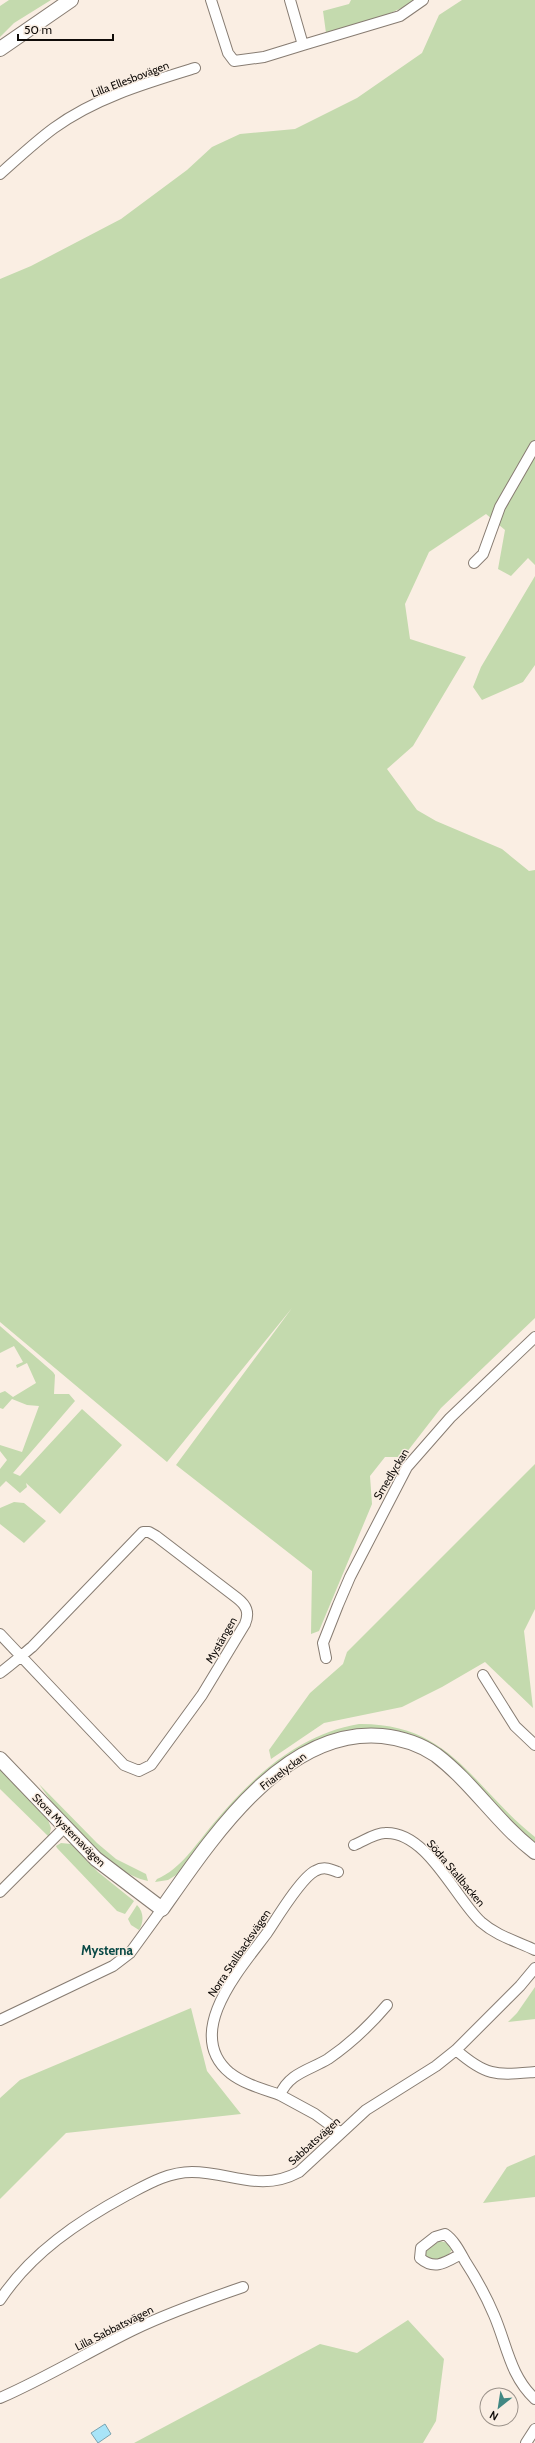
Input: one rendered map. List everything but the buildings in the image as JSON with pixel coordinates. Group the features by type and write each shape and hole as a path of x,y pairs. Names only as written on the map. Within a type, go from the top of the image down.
{"street":[{"path":"0,49 72,0"},
{"path":"211,0 228,53 234,60 264,57 400,16 423,0"},
{"path":"290,0 303,45"},
{"name":"Lilla Ellesbovägen","path":"0,174 54,128 84,110 148,83 195,68"},
{"path":"474,562 483,554 500,507 535,446"},
{"name":"Smedlyckan","path":"326,1658 323,1643 338,1605 353,1571 407,1467 450,1418 535,1337"},
{"name":"Mystängen","path":"0,1634 21,1656 124,1765 139,1772 150,1765 202,1695 245,1624 247,1611 242,1602 159,1539 149,1532 143,1532 21,1656 0,1673"},
{"path":"483,1675 515,1726 535,1745"},
{"name":"Friarelyckan","path":"162,1909 215,1836 252,1795 305,1754 347,1738 374,1735 394,1738 411,1742 429,1751 446,1764 535,1852"},
{"name":"Stora Mysternavägen","path":"0,1759 96,1859 162,1909"},
{"path":"0,1892 65,1827"},
{"name":"Södra Stallbacken","path":"354,1845 384,1833 405,1838 426,1854 481,1922 504,1937 535,1950"},
{"name":"Norra Stallbacksvägen","path":"338,1872 325,1867 314,1871 300,1887 252,1953 214,2015 212,2039 220,2062 239,2078 280,2095 315,2114 341,2133"},
{"path":"0,2020 113,1966 130,1953 162,1909"},
{"name":"Sabbatsvägen","path":"0,2300 17,2277 70,2229 150,2183 169,2176 190,2172 205,2172 247,2181 285,2178 303,2169 366,2110 436,2066 456,2050 515,1991 535,1968"},
{"path":"280,2095 292,2078 327,2059 349,2043 387,2005"},
{"path":"456,2050 488,2072 500,2075 535,2072"},
{"path":"461,2254 494,2316 515,2375 535,2399"},
{"name":"Lilla Sabbatsvägen","path":"0,2398 41,2380 132,2331 193,2304 243,2287"},
{"path":"526,2443 535,2429"}],"green space":[{"path":"9,0 51,0 14,23 0,37 0,6"},
{"path":"351,0 419,0 384,16 326,33 323,11 349,4"},
{"path":"462,0 535,0 535,565 528,558 511,576 498,569 505,530 486,514 429,552 405,604 410,639 466,657 413,746 387,769 417,810 436,821 502,849 529,871 535,870 535,1318 441,1408 403,1457 385,1457 370,1476 372,1504 319,1631 311,1634 312,1571 176,1465 292,1308 167,1462 0,1322 0,279 31,266 121,219 187,170 212,147 240,134 295,129 357,98 422,53 439,15"},
{"path":"535,576 535,665 523,682 482,700 473,687 481,667"},
{"path":"0,1326 53,1372 55,1375 54,1394 69,1394 75,1401 13,1473 20,1476 82,1409 122,1445 60,1514 26,1483 27,1487 20,1493 6,1481 0,1487 0,1469 7,1460 0,1451 0,1445 22,1452 39,1406 27,1405 12,1399 3,1409 0,1408 0,1393 5,1391 13,1397 36,1383 27,1363 17,1368 16,1365 23,1362 14,1346 0,1353"},
{"path":"535,1464 535,1609 524,1631 533,1708 485,1662 442,1687 402,1707 324,1723 271,1759 269,1750 310,1693 343,1664 347,1652"},
{"path":"14,1502 24,1503 46,1521 24,1543 0,1524 0,1508"},
{"path":"359,1724 390,1727 416,1734 439,1746 458,1761 513,1818 535,1837 535,1844 445,1753 430,1743 398,1731 380,1728 363,1728 329,1735 313,1742 181,1872 168,1880 155,1882 181,1862 243,1790 277,1760 316,1737 337,1729"},
{"path":"0,1769 48,1820 51,1828 49,1837 0,1789"},
{"path":"39,1784 97,1843 116,1859 146,1874 148,1881 133,1876 117,1867 87,1842 59,1812"},
{"path":"61,1843 71,1844 98,1872 134,1901 125,1914 117,1911 57,1848 56,1846"},
{"path":"137,1905 141,1911 142,1917 142,1924 139,1930 131,1925 128,1919"},
{"path":"535,1987 535,2019 508,2022 517,2013"},
{"path":"191,2008 207,2071 241,2114 66,2133 0,2199 0,2098 20,2080"},
{"path":"535,2155 535,2197 483,2203 507,2167"},
{"path":"439,2241 449,2243 452,2250 447,2256 435,2261 425,2257 424,2253"},
{"path":"408,2320 444,2359 436,2421 423,2443 134,2443 320,2344 357,2353"}],"water":[{"path":"105,2424 111,2434 98,2443 91,2433"}],"district":[{"name":"Mysterna","path":"107,1950"}]}
